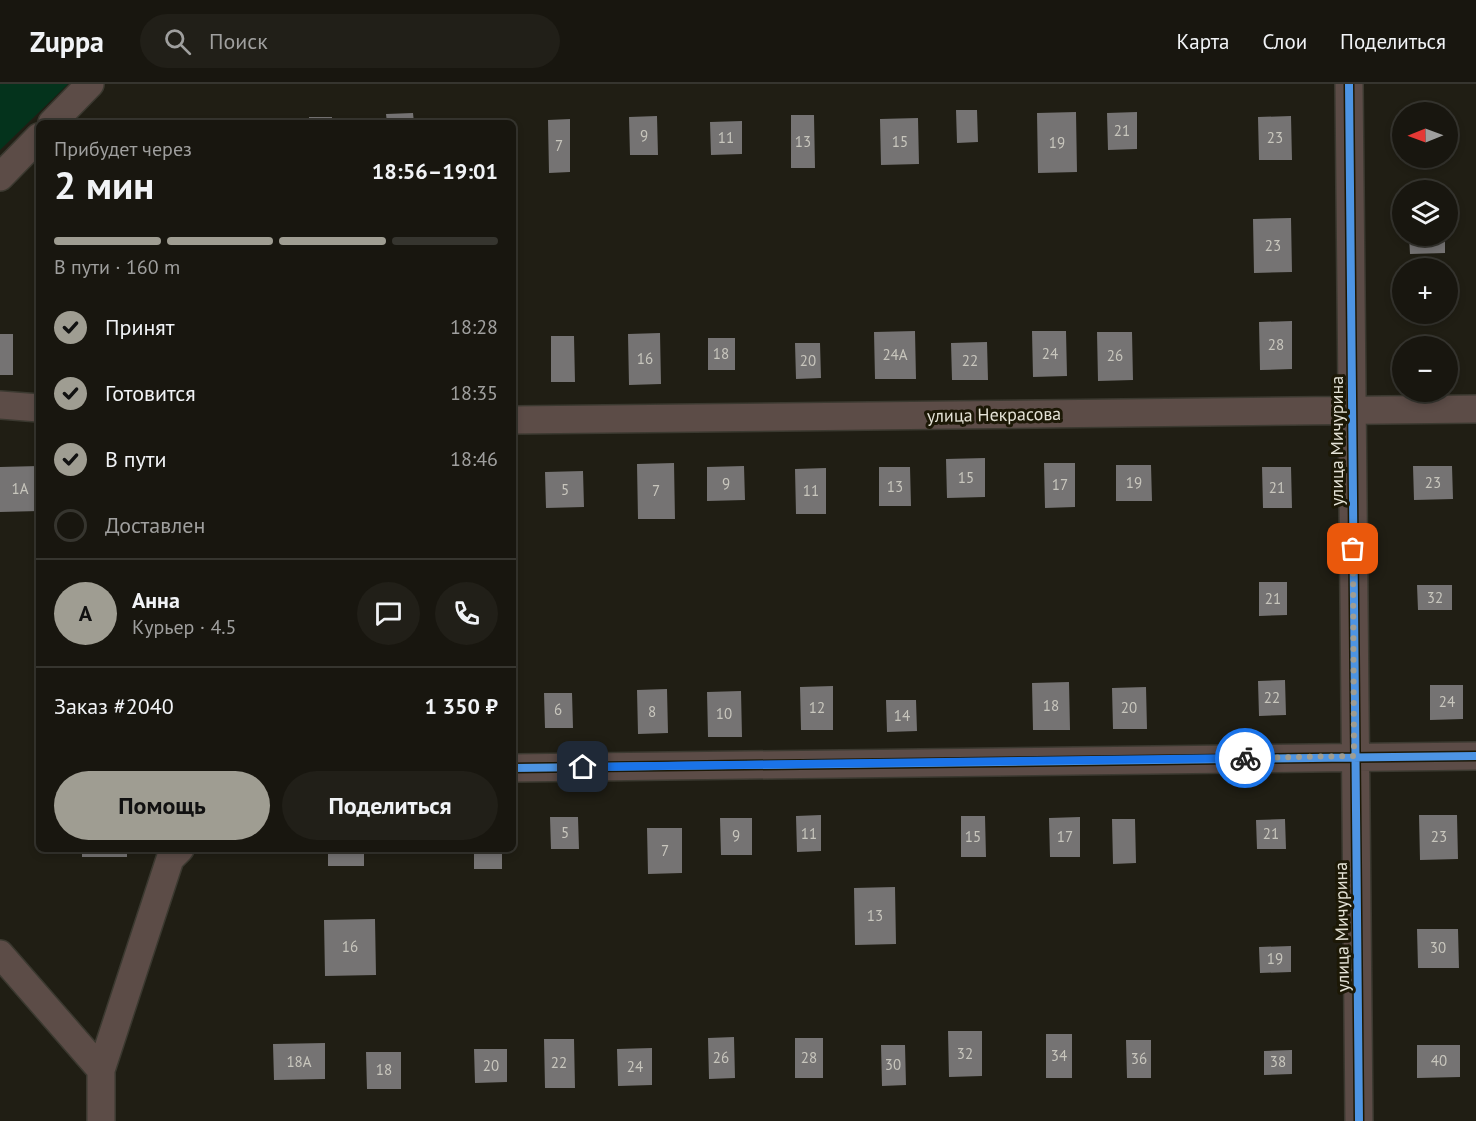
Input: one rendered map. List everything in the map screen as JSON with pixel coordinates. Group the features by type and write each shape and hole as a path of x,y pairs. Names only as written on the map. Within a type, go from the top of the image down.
{"street":[{"path":"55,120 90,84"},
{"name":"улица Мичурина","path":"1349,84 1359,1121"},
{"path":"0,177 36,139"},
{"path":"0,405 36,408"},
{"name":"улица Некрасова","path":"516,420 1476,410"},
{"path":"516,768 1476,756"},
{"path":"101,1121 101,1070 170,860 177,852"},
{"path":"0,954 101,1070"}],"green space":[{"path":"0,84 68,84 0,150"}],"building":[{"path":"956,110 977,110 978,142 957,143"},
{"path":"1076,112 1077,172 1038,173 1037,113"},
{"path":"1137,112 1137,149 1108,150 1107,113"},
{"path":"413,113 414,120 387,120 386,114"},
{"path":"791,115 814,115 815,168 791,168"},
{"path":"657,116 658,155 630,155 629,117"},
{"path":"1291,116 1292,160 1259,160 1258,117"},
{"path":"309,117 332,117 332,120 309,120"},
{"path":"918,118 919,164 881,165 880,119"},
{"path":"570,119 570,172 549,173 548,120"},
{"path":"742,121 742,154 711,155 710,122"},
{"path":"1291,218 1292,272 1254,273 1253,219"},
{"path":"1410,246 1445,246 1445,253 1410,254"},
{"path":"1292,321 1292,369 1260,370 1259,322"},
{"path":"915,331 916,379 875,379 874,332"},
{"path":"1032,331 1066,331 1067,376 1033,377"},
{"path":"1097,332 1132,332 1133,380 1098,381"},
{"path":"660,333 661,384 629,385 628,334"},
{"path":"0,334 13,334 13,375 0,375"},
{"path":"551,336 574,336 575,382 551,382"},
{"path":"708,338 735,338 735,370 708,370"},
{"path":"987,342 988,380 952,380 951,343"},
{"path":"795,343 820,343 821,378 796,379"},
{"path":"985,458 985,497 947,498 946,459"},
{"path":"674,463 675,519 638,519 637,464"},
{"path":"1044,463 1075,463 1075,507 1045,508"},
{"path":"1116,465 1151,465 1152,501 1116,501"},
{"path":"36,466 36,511 0,512 0,467"},
{"path":"744,466 745,500 707,501 707,467"},
{"path":"1413,466 1452,466 1453,499 1414,500"},
{"path":"879,467 910,467 911,506 879,506"},
{"path":"1262,467 1291,467 1292,508 1263,508"},
{"path":"826,468 826,514 796,514 795,469"},
{"path":"583,471 584,507 546,508 545,472"},
{"path":"1259,582 1287,582 1287,615 1259,616"},
{"path":"1417,585 1452,585 1452,610 1418,610"},
{"path":"1285,680 1286,715 1259,716 1258,681"},
{"path":"1069,682 1070,730 1033,730 1032,683"},
{"path":"1430,685 1463,685 1463,719 1430,720"},
{"path":"833,686 833,730 801,730 800,687"},
{"path":"1146,687 1147,729 1113,729 1112,688"},
{"path":"667,689 668,733 638,734 637,690"},
{"path":"741,691 742,737 708,737 707,692"},
{"path":"544,693 572,693 573,728 545,728"},
{"path":"886,700 916,700 917,731 887,732"},
{"path":"821,815 821,851 797,852 796,816"},
{"path":"1419,815 1457,815 1458,859 1420,860"},
{"path":"961,816 985,816 986,857 961,857"},
{"path":"550,817 578,817 579,849 551,849"},
{"path":"1080,817 1080,857 1050,857 1049,818"},
{"path":"720,818 752,818 752,855 721,855"},
{"path":"1112,819 1135,819 1136,863 1113,864"},
{"path":"1285,819 1286,849 1257,849 1256,820"},
{"path":"647,828 682,828 682,873 648,874"},
{"path":"82,852 127,852 127,857 82,857"},
{"path":"328,852 364,852 364,866 328,866"},
{"path":"474,852 502,852 502,869 474,869"},
{"path":"895,887 896,944 855,945 854,888"},
{"path":"375,919 376,975 325,976 324,920"},
{"path":"1417,929 1458,929 1459,968 1418,968"},
{"path":"1291,946 1291,972 1260,973 1259,947"},
{"path":"948,1031 982,1031 982,1076 949,1077"},
{"path":"1046,1034 1072,1034 1072,1078 1046,1078"},
{"path":"734,1037 735,1078 709,1079 708,1038"},
{"path":"795,1038 823,1038 823,1078 795,1078"},
{"path":"544,1039 574,1039 575,1088 545,1088"},
{"path":"1126,1040 1151,1040 1151,1078 1127,1078"},
{"path":"325,1043 325,1079 274,1080 273,1044"},
{"path":"881,1045 905,1045 906,1085 882,1086"},
{"path":"1417,1045 1460,1045 1460,1077 1417,1078"},
{"path":"652,1048 652,1085 618,1086 617,1049"},
{"path":"474,1049 507,1049 507,1082 475,1083"},
{"path":"1292,1050 1292,1074 1264,1075 1264,1051"},
{"path":"366,1052 401,1052 401,1089 367,1089"}],"cycle path":[{"path":"1349,84 1359,1121"},
{"path":"516,768 1476,756"}],"way so far":[{"path":"1245,758 1354,756 1353,549"}],"route":[{"path":"583,767 1245,758"}]}
